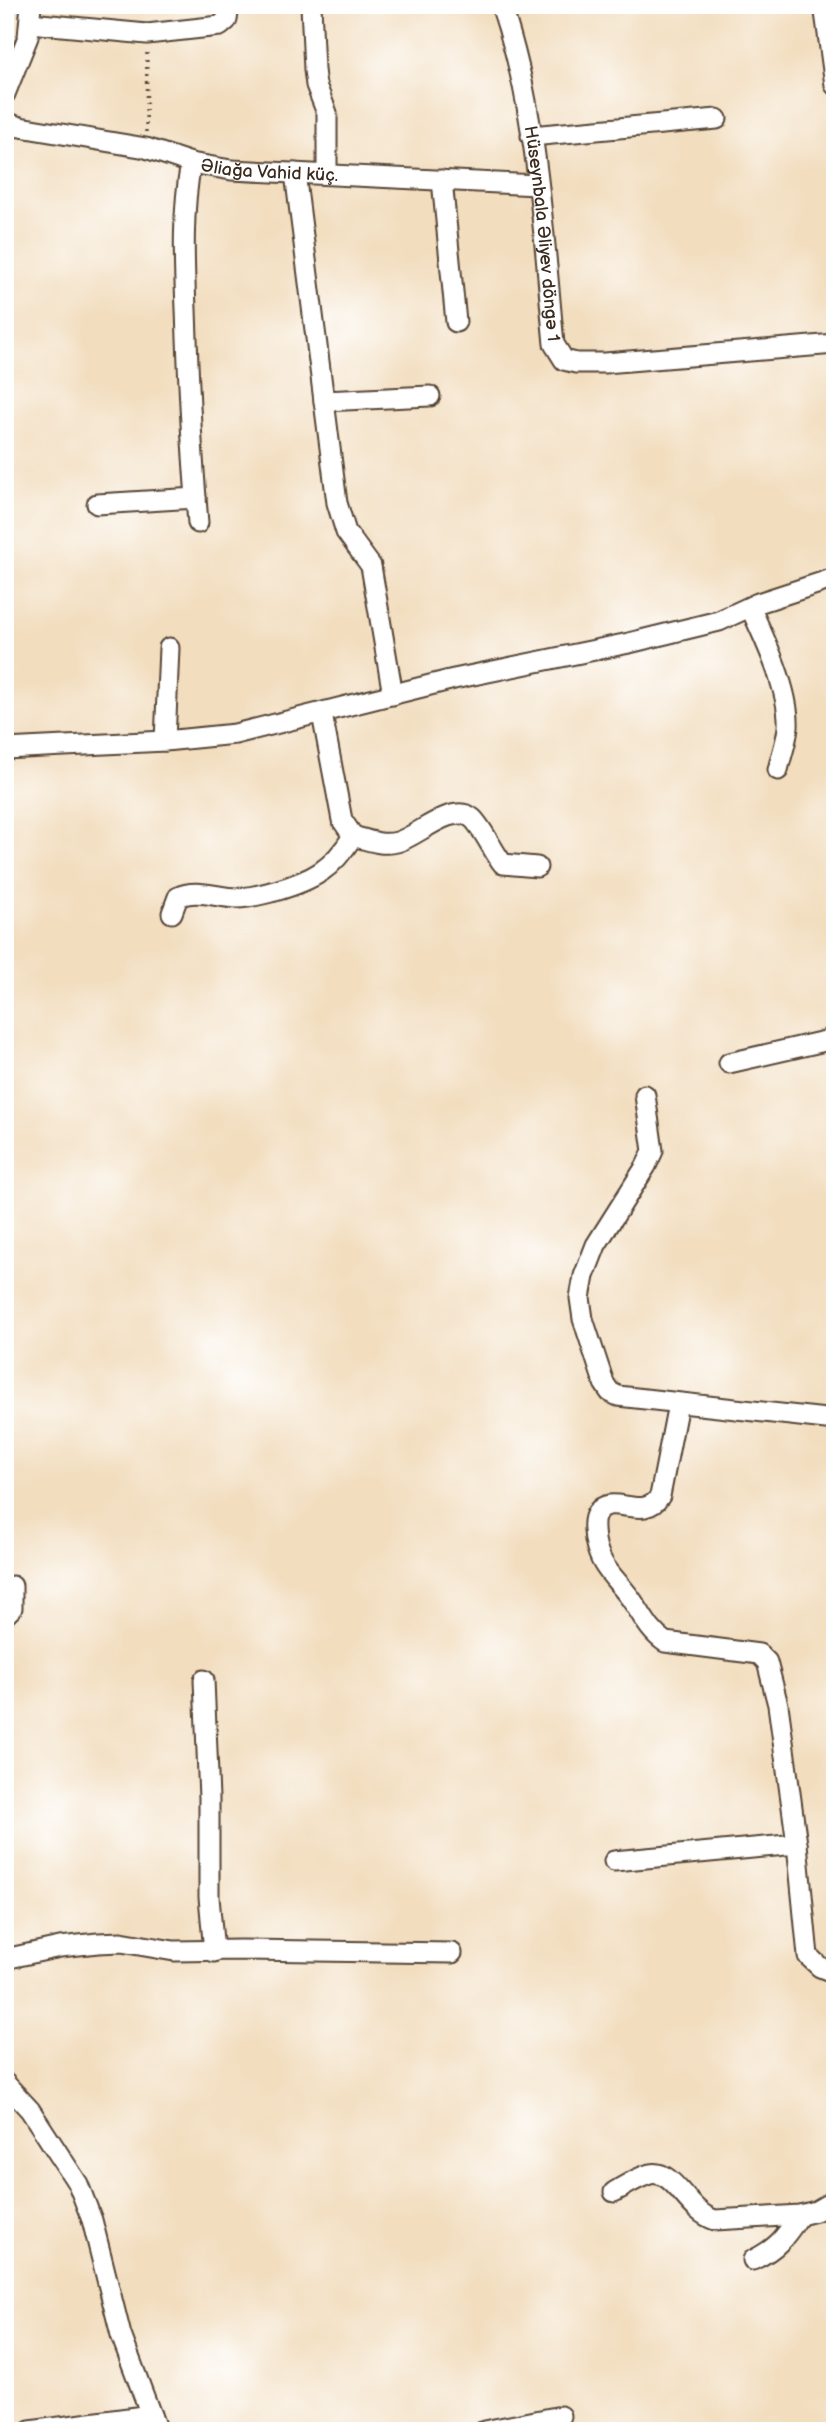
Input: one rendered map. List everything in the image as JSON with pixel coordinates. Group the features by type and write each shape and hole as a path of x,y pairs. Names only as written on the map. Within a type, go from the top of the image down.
{"street":[{"path":"6,91 23,51 31,14 147,34 220,26 227,20 229,5"},
{"path":"311,5 316,85 327,113 327,174"},
{"name":"Hüseynbala Əliyev döngə 1","path":"501,5 520,69 538,185 554,344 564,360 576,363 605,363 835,344"},
{"path":"824,5 835,85"},
{"path":"531,136 717,119"},
{"name":"Əliağa Vahid küç.","path":"5,122 20,127 146,148 191,163 231,170 538,185"},
{"path":"191,163 186,202 185,278 189,403 198,523"},
{"path":"296,173 337,503 346,532 371,566 393,695"},
{"path":"442,180 456,322"},
{"path":"324,401 430,396"},
{"path":"97,504 196,498"},
{"path":"5,748 165,741 235,734 534,661 629,643 719,621 750,607 835,578"},
{"path":"750,607 766,640 787,706 788,729 778,770"},
{"path":"165,741 169,648"},
{"path":"322,714 342,820 353,836 384,844 399,842 449,816 463,814 473,819 503,864 537,867"},
{"path":"172,914 178,897 187,892 239,898 307,881 342,855 353,836"},
{"path":"729,1063 825,1041 835,1036"},
{"path":"645,1094 653,1150 646,1166 596,1244 584,1276 580,1298 583,1319 604,1383 610,1392 618,1396 835,1420"},
{"path":"678,1404 660,1496 655,1505 646,1508 608,1505 598,1510 594,1519 598,1557 629,1595 654,1635 664,1642 759,1654 767,1662 778,1705 797,1844 808,1955 820,1967 835,1973"},
{"path":"5,1615 12,1608 12,1586"},
{"path":"204,1680 209,1798 209,1897 214,1952"},
{"path":"614,1861 797,1844"},
{"path":"5,1959 60,1947 121,1942 174,1951 452,1953"},
{"path":"5,2083 30,2110 78,2184 92,2220 121,2335 154,2423 30,2431"},
{"path":"614,2192 648,2174 659,2174 669,2177 702,2216 715,2220 800,2215 816,2211 835,2200"},
{"path":"753,2260 772,2251 781,2243 800,2215"},
{"path":"484,2431 561,2416"}],"path":[{"path":"146,148 147,34"},
{"path":"5,1200 18,1201"}]}
